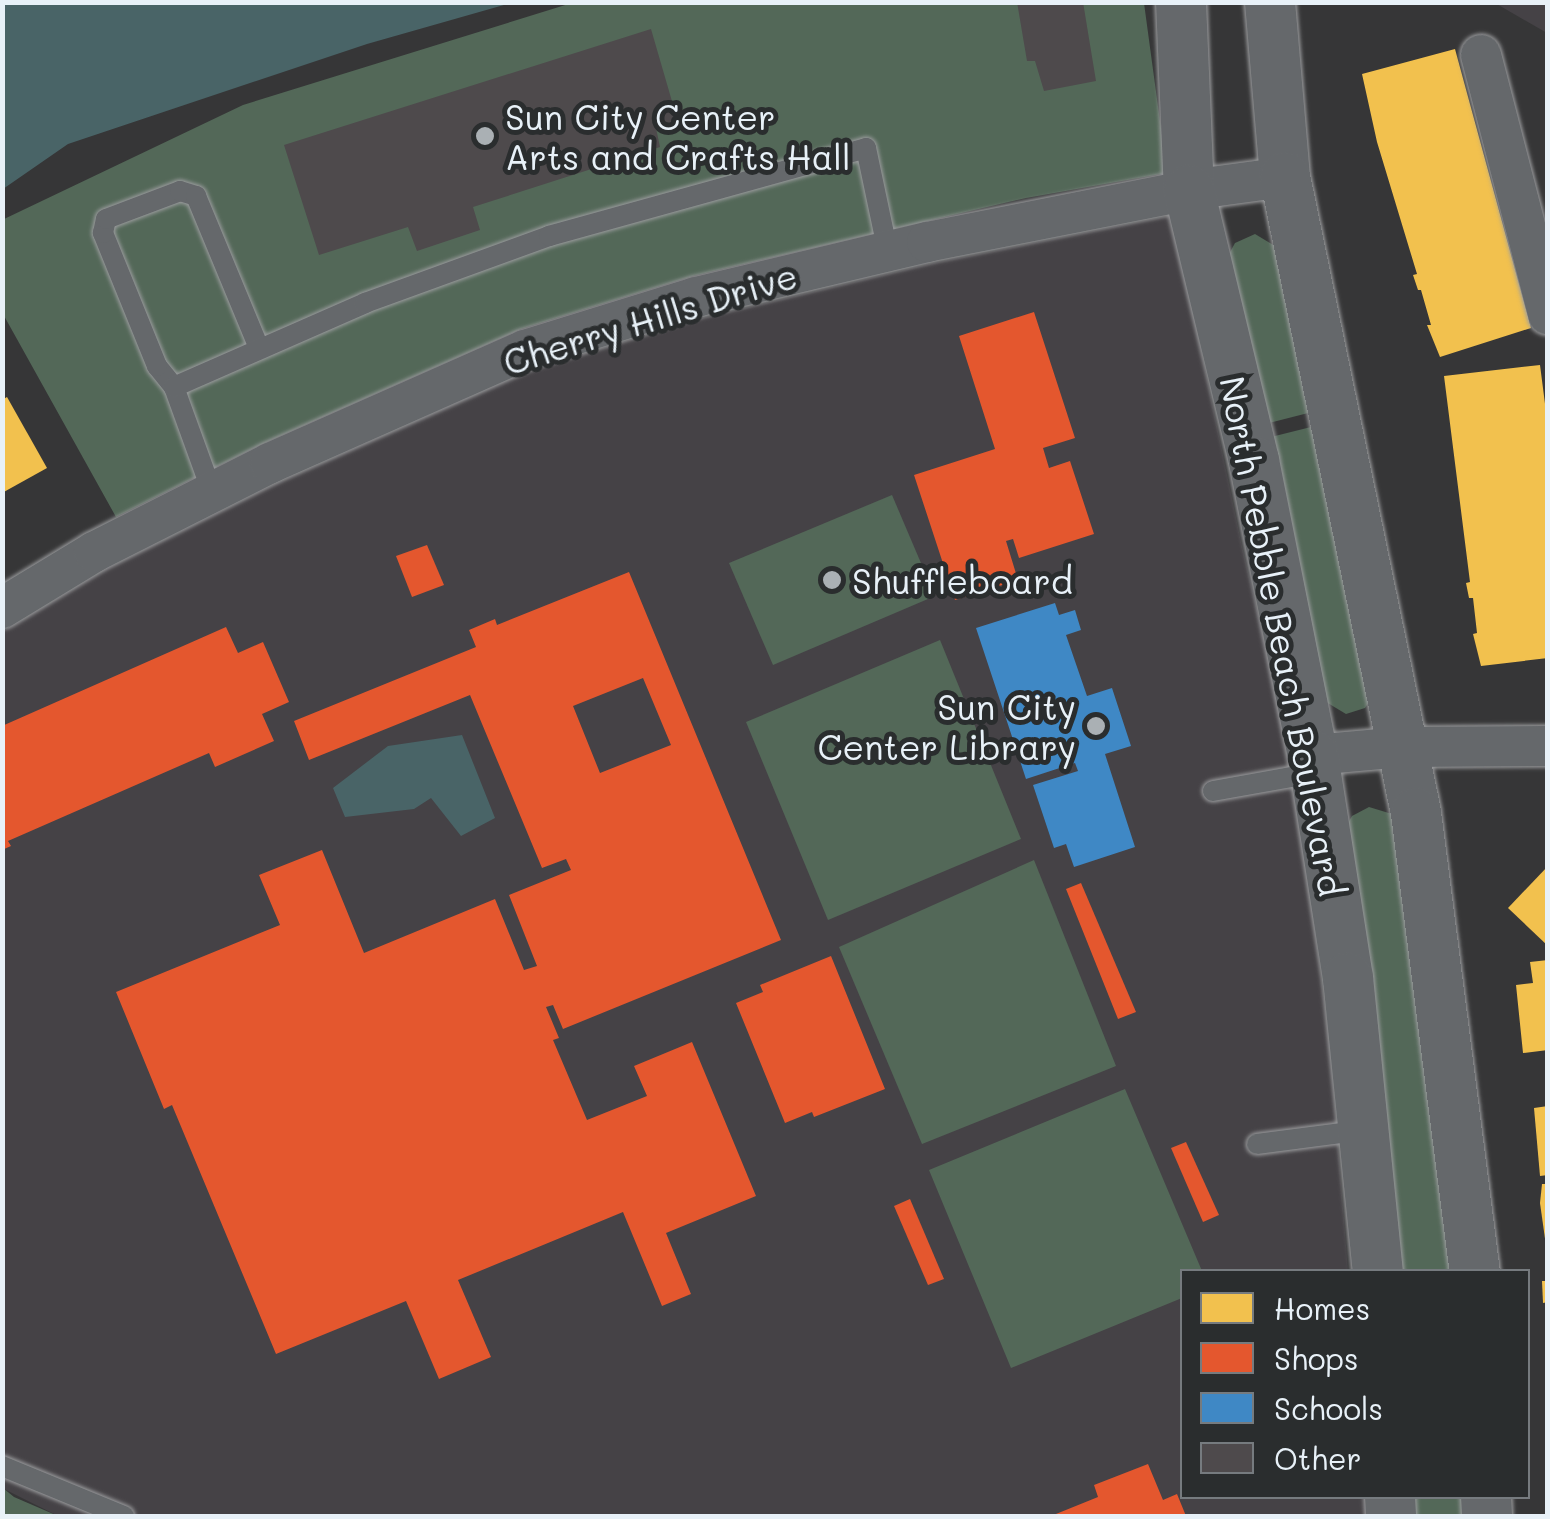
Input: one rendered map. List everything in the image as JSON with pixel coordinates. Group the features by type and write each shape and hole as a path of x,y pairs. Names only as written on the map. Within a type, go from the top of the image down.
{"street":[{"name":"North Pebble Beach Boulevard","path":"1181,2 1189,190 1254,462 1314,764 1348,978 1378,1269"},
{"path":"1270,2 1285,176 1403,747 1436,945 1475,1269"},
{"path":"1481,54 1548,315"},
{"name":"Cherry Hills Drive","path":"2,608 94,552 212,492 525,350 696,297 888,252 1189,190 1285,176"},
{"path":"1314,764 1403,747 1548,746"}],"lane":[{"path":"174,387 365,303 549,236 866,148 888,252"},
{"path":"212,492 174,387 157,366 103,233 106,219 180,191 196,196 259,348"},
{"path":"1213,792 1314,764"},
{"path":"1258,1144 1365,1130"},
{"path":"2,1466 124,1516"}],"shaded area":[{"path":"1495,3 1546,3 1547,33"},
{"path":"1173,215 1241,542 1292,759 1330,1045 1348,1269 1180,1269 1180,1499 1366,1499 1368,1516 58,1516 2,1488 2,632 102,571 277,483 530,370 699,319 929,264"}],"green space":[{"path":"575,2 1144,3 1167,173 1026,198 693,276 521,329 264,443 116,517 3,314 2,220 243,105"},
{"path":"1255,234 1275,246 1316,411 1265,424 1228,256 1235,243"},
{"path":"1319,425 1374,694 1365,708 1346,714 1326,702 1267,438"},
{"name":"Shuffleboard","path":"892,495 935,596 773,665 729,563"},
{"path":"940,640 1021,839 828,920 746,722"},
{"path":"1369,807 1392,814 1451,1269 1397,1269 1347,825 1352,816"},
{"path":"1034,860 1116,1066 922,1144 839,947"},
{"path":"1125,1089 1201,1269 1180,1269 1180,1299 1011,1368 929,1170"},
{"path":"3,1488 14,1497 58,1516 3,1516"},
{"path":"1412,1499 1465,1499 1466,1516 1413,1516"}],"water":[{"path":"3,2 511,3 367,44 68,144 3,189"},
{"path":"462,735 495,818 461,836 431,798 414,809 345,817 333,788 388,746"}],"building: Homes":[{"path":"1455,49 1531,328 1440,357 1413,275 1417,274 1377,142 1362,74"},
{"path":"1540,365 1548,427 1548,658 1481,666 1473,634 1477,633 1473,598 1469,598 1466,583 1470,582 1444,376"},
{"path":"7,397 47,468 2,493 2,400"},
{"path":"1548,866 1548,946 1508,908"},
{"path":"1548,960 1548,1050 1523,1053 1516,985 1533,983 1530,962"},
{"path":"1548,1106 1548,1175 1540,1176 1534,1108"},
{"path":"1542,1184 1548,1184 1548,1260 1540,1203"},
{"path":"1542,1281 1548,1281 1548,1302 1543,1303"}],"building: Shops":[{"path":"1034,312 1075,438 1043,448 1049,468 1070,461 1094,534 1019,558 1013,539 1006,541 1018,580 955,600 914,475 995,449 959,336"},
{"path":"427,545 444,585 412,597 396,556"},
{"path":"629,572 781,940 563,1029 553,1005 546,1007 559,1038 553,1040 587,1120 647,1096 634,1066 692,1042 756,1196 666,1233 691,1294 662,1306 623,1212 458,1280 491,1357 439,1379 406,1301 276,1354 172,1105 164,1109 116,992 280,925 259,875 322,850 364,953 495,899 524,970 537,966 509,895 571,870 566,859 542,868 470,695 309,760 294,721 476,647 469,630 495,619 497,625","holes":["643,678 671,745 600,773 573,706"]},
{"path":"226,627 238,653 263,642 289,702 262,714 274,741 215,767 209,753 8,841 11,846 2,850 2,726"},
{"path":"1081,883 1136,1012 1118,1019 1066,889"},
{"path":"831,956 885,1089 814,1117 812,1112 785,1123 736,1003 763,992 760,985"},
{"path":"1186,1142 1219,1215 1203,1222 1171,1148"},
{"path":"910,1199 944,1279 928,1285 894,1206"},
{"path":"1148,1464 1163,1500 1177,1494 1186,1516 1051,1516 1098,1497 1094,1485"}],"building: Schools":[{"path":"1055,603 1059,615 1075,610 1081,630 1066,635 1087,696 1112,688 1131,746 1105,754 1135,847 1074,867 1066,844 1054,848 1033,785 1078,771 1075,763 1026,779 976,628"}],"building: Other":[{"path":"1017,2 1083,2 1096,81 1044,91 1035,61 1027,61"},
{"name":"Sun City Center Arts and Crafts Hall","path":"651,29 678,122 656,128 660,147 473,207 480,230 417,251 408,227 319,255 284,145"}],"place":[{"name":"Sun City Center Arts and Crafts Hall","path":"485,136"},
{"name":"Shuffleboard","path":"832,580"},
{"name":"Sun City Center Library","path":"1096,726"}]}
